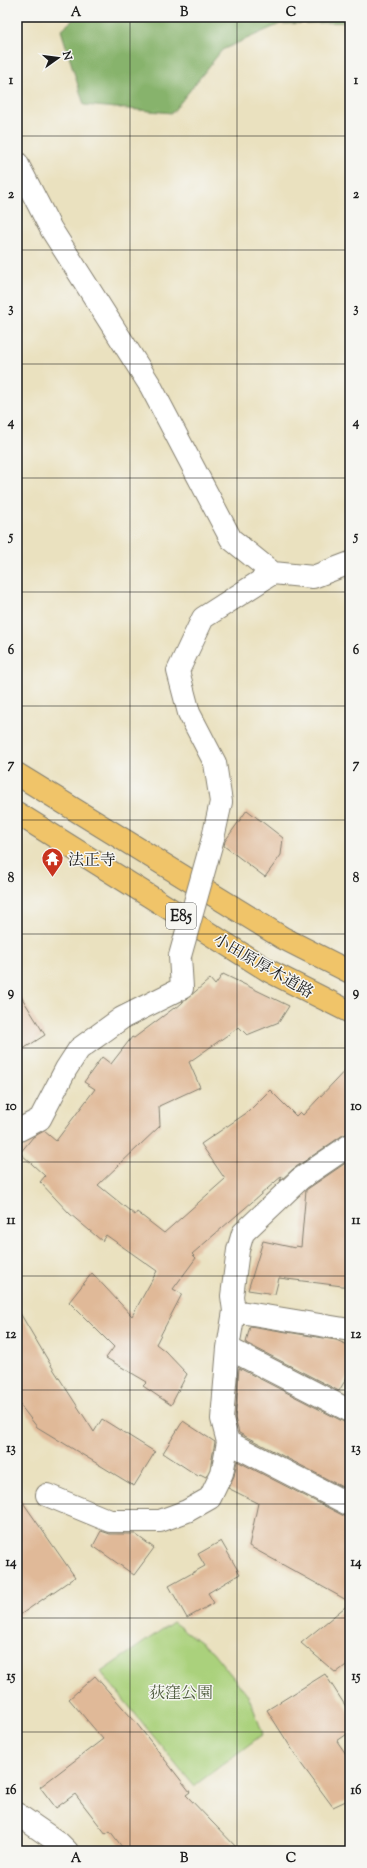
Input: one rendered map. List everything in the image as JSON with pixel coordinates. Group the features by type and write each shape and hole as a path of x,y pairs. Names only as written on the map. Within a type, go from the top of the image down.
{"highway":[{"name":"小田原厚木道路","path":"17,774 283,938 350,972"},
{"name":"小田原厚木道路","path":"17,813 269,971 350,1012"}],"street":[{"path":"17,163 51,228 150,385 231,539 273,573 313,577 350,563"},
{"path":"17,1131 40,1119 66,1069 79,1049 122,1018 182,988 180,956 213,838 221,802 215,763 189,713 178,671 203,618 273,573"},
{"path":"47,1495 110,1521 160,1521 187,1510 210,1498 222,1473 228,1442 222,1419 228,1348 234,1311 232,1296 238,1250 243,1233 300,1178 350,1145"},
{"path":"234,1311 350,1330"},
{"path":"228,1348 350,1411"},
{"path":"228,1442 350,1505"},
{"path":"17,1814 47,1834 68,1851"}],"green space":[{"path":"76,17 350,17 350,22 280,24 222,50 172,113 84,105 61,30"},
{"name":"荻窪公園","path":"173,1622 212,1651 249,1697 263,1734 194,1786 101,1672"}],"building":[{"path":"247,810 283,838 281,855 265,877 224,846 225,841"},
{"path":"223,974 289,1006 279,1022 247,1035 239,1027 189,1062 200,1087 159,1106 160,1126 98,1185 135,1215 137,1212 164,1233 225,1179 201,1144 248,1112 270,1090 296,1116 300,1112 303,1115 350,1065 350,1133 343,1135 293,1169 280,1181 282,1176 192,1254 196,1258 173,1289 182,1294 156,1344 165,1351 187,1374 171,1405 143,1386 147,1382 106,1358 114,1347 69,1302 92,1273 132,1316 157,1271 106,1235 102,1241 70,1214 40,1182 45,1176 20,1153 33,1137 44,1131 56,1141 95,1089 84,1082 102,1057 111,1064 132,1037 134,1038 174,1008 175,1009 210,979 215,985"},
{"path":"17,990 45,1035 17,1053"},
{"path":"350,1160 350,1287 279,1278 275,1294 248,1290 263,1241 295,1248 296,1246 301,1247 306,1190"},
{"path":"17,1308 52,1367 94,1432 102,1419 155,1452 134,1486 37,1427 17,1401"},
{"path":"250,1326 336,1340 350,1346 350,1372 339,1391 246,1343"},
{"path":"239,1368 344,1422 350,1423 350,1491 239,1433 235,1418"},
{"path":"183,1421 215,1442 210,1469 206,1477 200,1474 198,1476 163,1453"},
{"path":"237,1461 344,1516 350,1517 350,1602 249,1546 258,1503 228,1488 234,1476"},
{"path":"17,1494 75,1577 17,1617"},
{"path":"101,1531 110,1534 135,1534 154,1548 134,1575 93,1546"},
{"path":"221,1541 240,1574 208,1593 214,1603 187,1618 169,1586 205,1566 198,1554"},
{"path":"350,1603 350,1662 336,1673 301,1643"},
{"path":"325,1674 350,1713 350,1732 337,1741 350,1760 350,1799 333,1807 302,1765 267,1710"},
{"path":"95,1676 137,1724 190,1792 186,1795 240,1851 125,1851 110,1831 106,1834 75,1794 56,1808 40,1787 103,1739 69,1699"}],"place":[{"name":"法正寺","path":"53,878"}]}
